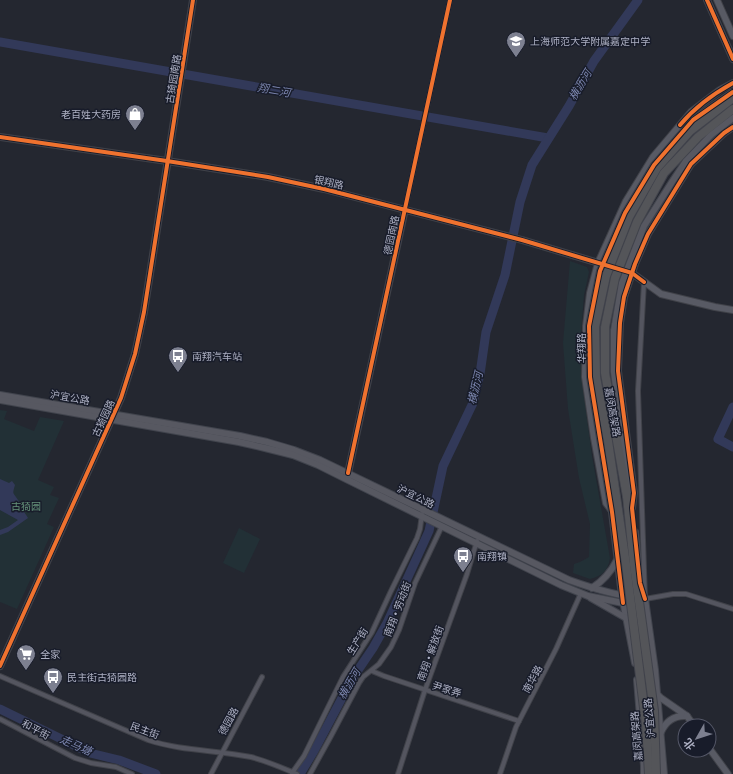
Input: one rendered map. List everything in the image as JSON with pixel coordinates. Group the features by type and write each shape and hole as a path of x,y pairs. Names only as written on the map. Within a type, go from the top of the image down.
{"highway":[{"name":"嘉闵高架路","path":"649,774 646,724 627,572 608,441 596,377 595,327 606,276 626,223 657,168 690,131 733,98"},
{"name":"嘉闵高架路","path":"656,774 654,711 626,497 605,373 605,327 615,278 637,222 664,173 698,137 733,109"}],"main road":[{"name":"华翔路","path":"622,599 612,512 590,377 589,326 600,271 625,213 654,165 693,120 733,92"},
{"path":"645,599 640,583 632,508 614,372 614,330 622,283 644,226 686,161 711,135 733,118"},
{"name":"沪宜公路","path":"0,395 112,417"},
{"name":"沪宜公路","path":"0,400 240,436 294,450 477,540 581,594 622,599 645,599 655,670 664,774"},
{"name":"沪宜公路","path":"477,540 569,580 622,599"},
{"path":"592,588 613,569 617,558"},
{"path":"588,596 626,618"},
{"path":"622,599 646,610"},
{"name":"沪宜公路","path":"622,599 635,665 644,774"}],"street":[{"name":"古猗园南路","path":"168,161 193,0"},
{"name":"德园南路","path":"347,476 450,0"},
{"path":"707,0 733,59"},
{"path":"717,0 733,36"},
{"path":"612,512 606,503 585,377 586,326 590,292 598,263 626,201 653,157 691,112 720,90 733,83"},
{"path":"632,508 634,493 618,371 620,324 624,297 648,234 691,164 724,133 733,127"},
{"name":"银翔路","path":"0,137 168,161 324,189 522,240 632,273 662,294 733,310"},
{"name":"古猗园路","path":"0,666 125,386 139,338 149,286 168,161"},
{"path":"644,282 638,391 645,599 673,594 686,594 733,609"},
{"name":"生产街","path":"294,773 343,677 372,632 417,538 424,514"},
{"name":"南翔 • 劳动街","path":"310,774 358,683 382,660 394,639 440,522"},
{"name":"南翔 • 解放街","path":"398,774 425,690 467,574 477,540"},
{"name":"南华路","path":"500,774 518,721 556,649 581,594"},
{"name":"尹家弄","path":"372,671 518,721"},
{"name":"民主街","path":"0,676 148,740 168,746 256,759 294,773"},
{"name":"德园路","path":"211,774 262,677"},
{"path":"657,694 686,716"},
{"path":"660,732 665,724 673,718 678,716 686,716"},
{"name":"和平街","path":"0,719 75,758 91,763 116,767 132,774"},
{"path":"716,758 728,774"}],"green space":[{"path":"570,261 587,267 589,272 584,295 580,349 583,389 592,456 610,558 606,570 598,576 590,579 573,573 574,564 589,557 590,524 579,478 568,409 563,343"},
{"name":"古猗园","path":"0,410 7,411 4,419 34,431 40,417 64,421 38,480 54,487 50,495 59,498 47,524 54,527 17,609 0,602"},
{"path":"239,528 260,539 244,573 223,563"}],"water":[{"path":"0,479 9,483 12,481 15,485 14,493 20,507 28,518 8,532 0,535 0,530 8,527 18,520 0,510"}],"waterway":[{"name":"横沥河","path":"300,774 314,751 352,679 373,648 387,623 429,531 443,466 473,403 480,374 486,332 505,275 520,202 532,165 569,106 594,61 638,0"},
{"name":"翔二河","path":"0,42 548,138"},
{"path":"733,407 718,439 733,447"},
{"name":"走马塘","path":"0,709 90,753 119,760 156,774"}],"cycle path":[{"path":"0,666 121,398 135,354 144,312 193,0"},
{"path":"348,473 450,0"},
{"path":"707,0 733,59"},
{"path":"680,125 705,101 733,83"},
{"path":"623,603 612,512 590,377 589,326 600,271 625,213 654,165 693,120 733,92"},
{"path":"645,599 640,583 632,508 634,493 618,371 620,323 624,297 635,264 648,234 691,164 724,133 733,127"},
{"path":"0,137 268,177 324,189 522,240 632,273 644,282"}],"place":[{"name":"上海师范大学附属嘉定中学","path":"516,58"},
{"name":"老百姓大药房","path":"135,131"},
{"name":"南翔汽车站","path":"178,373"},
{"name":"南翔镇","path":"463,573"},
{"name":"全家","path":"26,671"},
{"name":"民主街古猗园路","path":"53,694"}]}
